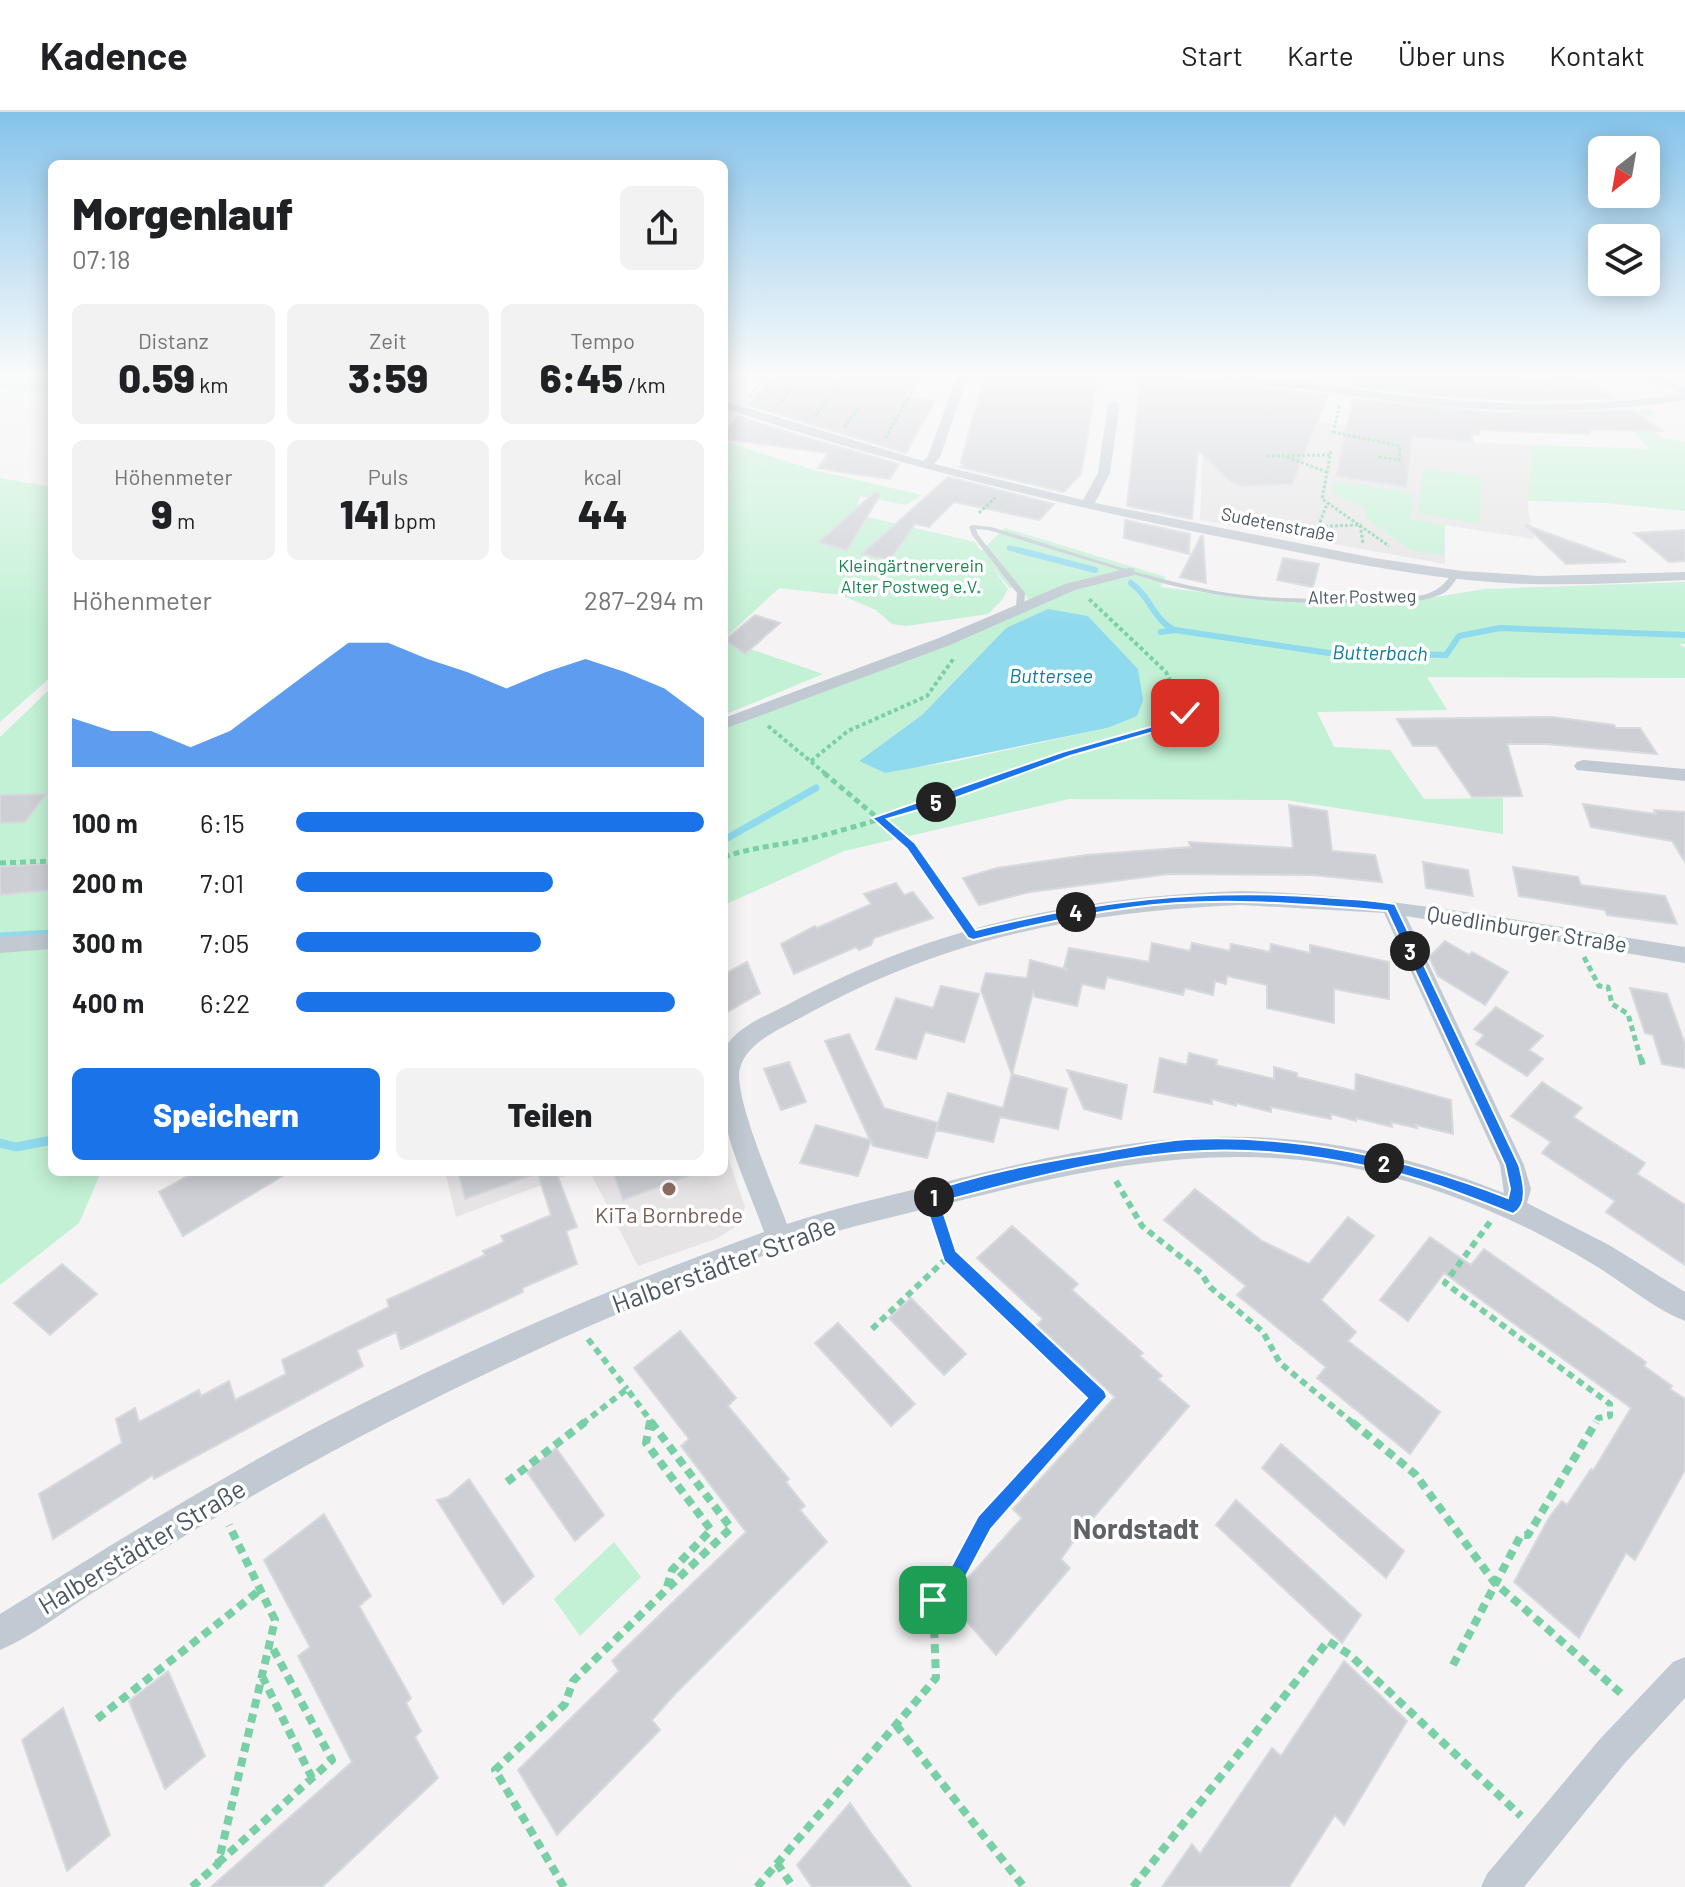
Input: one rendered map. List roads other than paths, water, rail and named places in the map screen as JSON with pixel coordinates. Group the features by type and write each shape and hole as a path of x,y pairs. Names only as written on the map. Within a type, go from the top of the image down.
{"street":[{"name":"Sudetenstraße","path":"900,459 1087,505 1455,575"},
{"path":"925,466 932,459"},
{"path":"1087,505 1104,473 1106,459"},
{"name":"Alter Postweg","path":"728,722 975,629 1020,607 1076,586 1129,572"},
{"path":"1455,575 1520,580 1685,576"},
{"path":"1583,766 1685,775"},
{"name":"Quedlinburger Straße","path":"728,1066 751,1036 826,994 973,935 1043,918 1132,903 1215,898 1391,907 1685,955"},
{"path":"1391,907 1512,1165 1518,1189 1513,1207"},
{"path":"0,945 48,941"},
{"name":"Quedlinburger Straße","path":"728,1093 779,1239"},
{"name":"Halberstädter Straße","path":"0,1633 217,1500 339,1432 574,1320 779,1239 1040,1168 1185,1146 1314,1150 1381,1163 1438,1178 1513,1207 1577,1240 1685,1308"},
{"path":"1500,1887 1645,1715 1685,1674"}],"lane":[{"name":"Alter Postweg","path":"1020,607 1021,593 972,527 1002,532 1198,590 1245,596 1332,600 1433,595 1445,589 1455,575"}],"water":[{"name":"Buttersee","path":"1048,609 1088,616 1138,669 1143,700 1137,716 1107,728 885,773 859,761 922,715 1006,628"}],"waterway":[{"path":"1009,548 1023,551"},
{"path":"1018,550 1023,551"},
{"path":"1023,551 1095,570"},
{"path":"1131,583 1161,620 1174,630"},
{"name":"Butterbach","path":"1161,632 1175,630 1329,653 1446,655 1459,636 1500,628 1685,635"},
{"name":"Butterbach","path":"728,838 816,788"},
{"path":"0,936 48,933"},
{"name":"Butterbach","path":"0,1143 16,1147 48,1141"}],"place":[{"name":"KiTa Bornbrede","path":"669,1189"}],"district":[{"name":"Nordstadt","path":"1136,1529"}],"park label":[{"name":"Kleingärtnerverein Alter Postweg e.V.","path":"911,576"}]}
